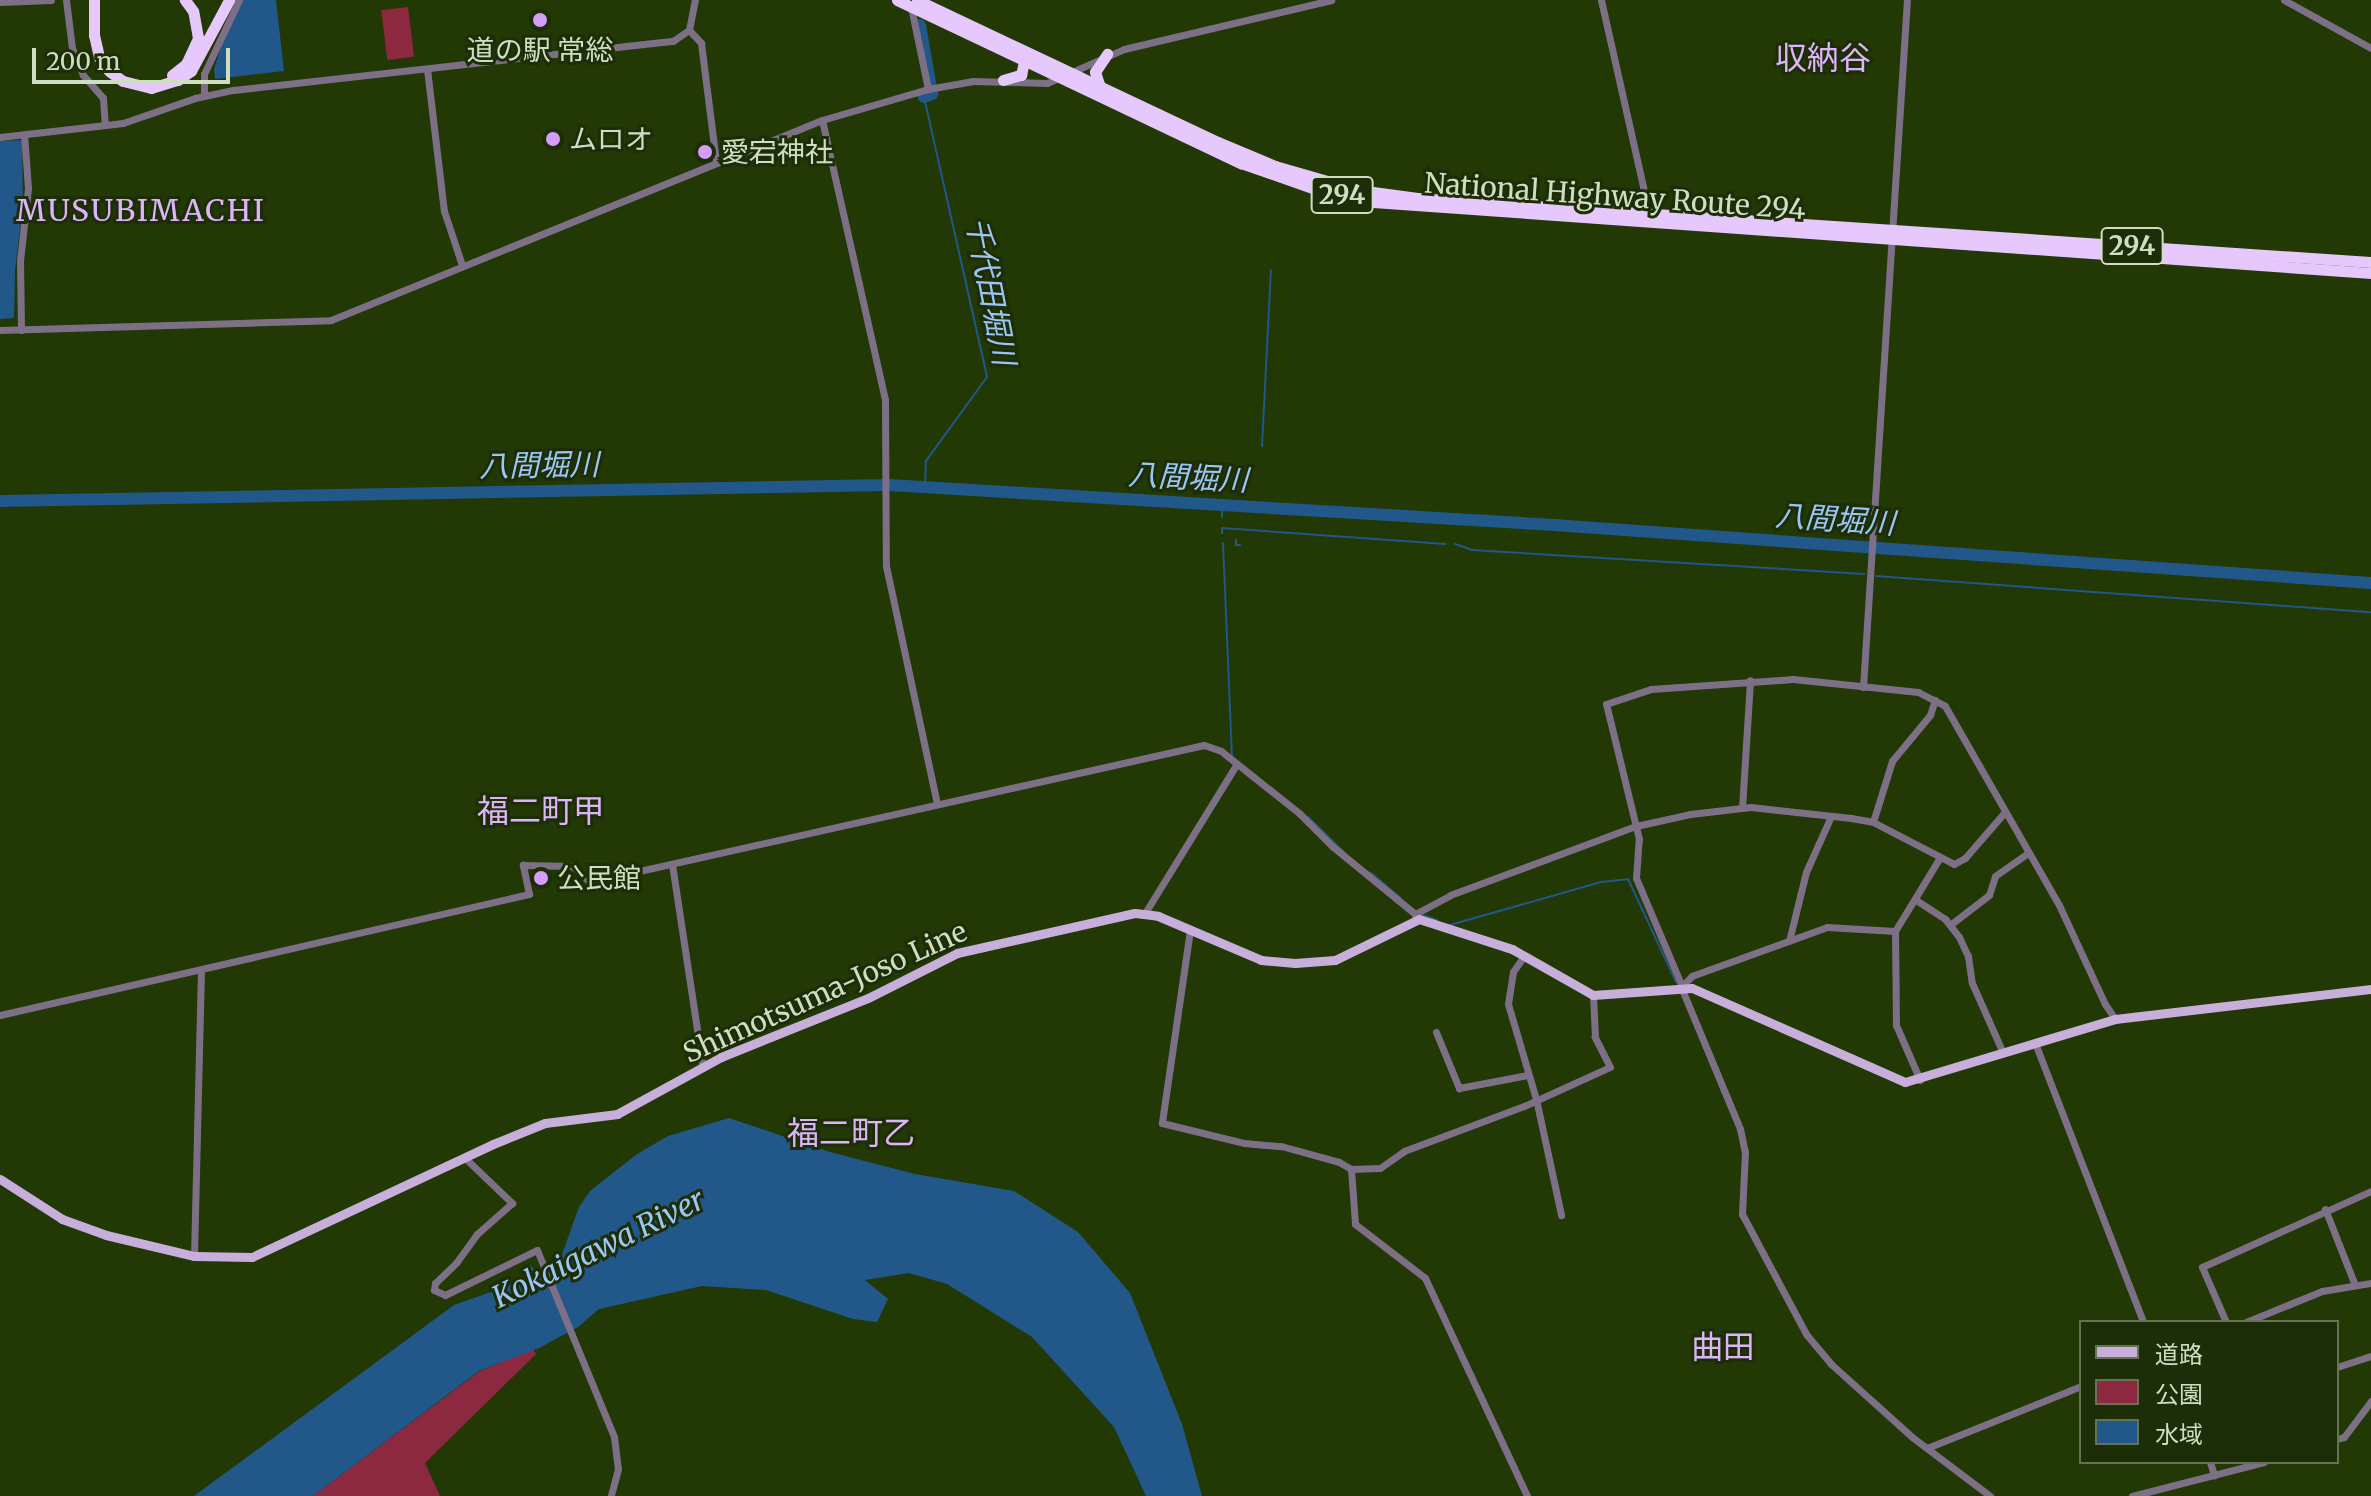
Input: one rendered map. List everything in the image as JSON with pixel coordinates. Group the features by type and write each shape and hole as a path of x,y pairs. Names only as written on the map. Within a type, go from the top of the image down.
{"highway":[{"path":"94,0 94,35 99,57 109,71 123,81 151,88 178,80 191,71 229,0"},
{"path":"100,0 100,32 107,57 129,77 151,80 175,74 193,52 197,22 185,0"},
{"name":"National Highway Route 294","path":"897,0 914,3 1072,72 1218,142 1317,180 1417,198 1647,219"},
{"name":"National Highway Route 294","path":"914,3 1024,62 1241,163 1315,189 1373,202 2371,262"},
{"path":"1099,84 1095,72 1107,54"},
{"path":"1003,80 1021,75 1024,62"},
{"name":"National Highway Route 294","path":"1893,235 2371,273"}],"main road":[{"path":"1145,913 1261,960 1320,962 1352,954 1415,917 1524,956 1593,995 1612,996 1681,985 1692,988 1905,1082 2115,1019 2371,989"},
{"name":"Shimotsuma-Joso Line","path":"0,1179 62,1219 194,1256 236,1258 263,1254 545,1123 617,1114 703,1068 868,998 957,953 1145,913"}],"street":[{"path":"0,2 51,0"},
{"path":"66,0 72,48 83,75 101,94 105,125"},
{"path":"204,96 204,74 239,0"},
{"path":"0,137 143,118 204,96 661,43 682,37 689,30 695,0"},
{"path":"0,330 331,320 822,120 928,89 973,81 1003,80 1037,86 1060,79 1107,54 1331,0"},
{"path":"1601,0 1647,219"},
{"path":"1863,687 1907,0"},
{"path":"2284,0 2371,48"},
{"path":"914,3 928,89"},
{"path":"689,30 701,43 716,162"},
{"path":"427,69 444,211 462,265"},
{"path":"822,120 885,400 886,566 937,803"},
{"path":"21,330 20,261 28,188 24,134"},
{"path":"1990,1496 1927,1448 1831,1364 1806,1334 1786,1301 1771,1264 1742,1214 1745,1152 1740,1129 1636,878 1639,839 1606,704 1651,689 1793,679 1918,692 1945,706 2059,905 2115,1019"},
{"path":"1742,808 1750,680"},
{"path":"1873,822 1892,761 1930,715 1935,700"},
{"path":"0,1015 529,894 523,865 572,866 590,882 1204,745 1221,751 1299,813 1332,846 1415,917 1450,895 1636,826 1742,808 1831,816 1873,822 1939,859 1954,864 1965,858 2004,813"},
{"path":"1145,913 1236,765"},
{"path":"1789,941 1806,872 1831,816"},
{"path":"1950,925 1989,895 1995,876 2028,853"},
{"path":"1920,1080 1896,1025 1895,931 1939,859"},
{"path":"672,864 703,1068"},
{"path":"1916,900 1950,925 1968,956 1972,983 2003,1053"},
{"path":"1681,985 1692,976 1827,927 1895,931"},
{"path":"1190,930 1162,1123 1244,1143 1281,1146 1339,1162 1351,1169 1380,1168 1404,1151 1610,1067 1595,1037 1593,995"},
{"path":"1524,956 1513,972 1508,1004 1536,1099 1561,1215"},
{"path":"194,1256 201,970"},
{"path":"1436,1032 1459,1088 1528,1075"},
{"path":"2035,1043 2142,1320"},
{"path":"466,1159 512,1203 477,1234 457,1262 435,1283 434,1290 445,1295 533,1249 537,1250 614,1437 618,1469 611,1496"},
{"path":"1351,1169 1355,1224 1425,1278 1527,1496"},
{"path":"2225,1320 2202,1267 2325,1209 2371,1191"},
{"path":"2325,1209 2355,1285"},
{"path":"2251,1320 2322,1291 2371,1283"},
{"path":"2339,1366 2371,1356"},
{"path":"1927,1448 2079,1387"},
{"path":"2339,1438 2344,1437 2371,1401"},
{"path":"2211,1464 2214,1475"},
{"path":"2132,1496 2245,1465"}],"green space":[{"path":"408,7 414,57 387,60 381,10"},
{"path":"533,1349 536,1354 425,1463 440,1496 313,1496 480,1371"}],"water":[{"path":"243,0 276,0 284,71 215,79 214,69 227,29"},
{"path":"22,140 23,205 15,270 14,318 0,319 0,141"},
{"name":"Kokaigawa River","path":"729,1118 830,1152 915,1174 1014,1191 1078,1232 1130,1293 1182,1424 1202,1496 1146,1496 1114,1427 1032,1337 947,1284 909,1273 865,1280 888,1299 877,1322 853,1319 766,1290 702,1286 599,1309 578,1327 539,1348 479,1371 313,1496 194,1496 454,1305 525,1280 530,1265 542,1277 555,1274 579,1207 590,1191 637,1154 668,1136"}],"waterway":[{"name":"千代田堀川","path":"920,25 930,83"},
{"name":"千代田堀川","path":"924,97 932,94"},
{"name":"千代田堀川","path":"924,97 987,377 926,461 925,487"},
{"path":"1262,446 1271,270"},
{"name":"八間堀川","path":"0,501 889,485 1554,525 2371,583"},
{"path":"1222,506 1222,517"},
{"path":"1222,533 1222,528 1445,544"},
{"path":"1236,540 1236,545 1240,545"},
{"path":"1223,543 1232,756"},
{"path":"1455,544 1472,550 1864,574"},
{"path":"1876,576 2371,612"},
{"path":"1308,817 1344,852"},
{"path":"1371,873 1400,897"},
{"path":"1450,925 1601,882 1628,879 1676,982"},
{"path":"1420,914 1437,920"}],"place":[{"name":"道の駅 常総","path":"540,20"},
{"name":"ムロオ","path":"553,139"},
{"name":"愛宕神社","path":"705,152"},
{"name":"公民館","path":"541,878"}],"district":[{"name":"収納谷","path":"1823,58"},
{"name":"MUSUBIMACHI","path":"141,210"},
{"name":"福二町甲","path":"541,811"},
{"name":"福二町乙","path":"851,1133"},
{"name":"曲田","path":"1723,1347"}]}
